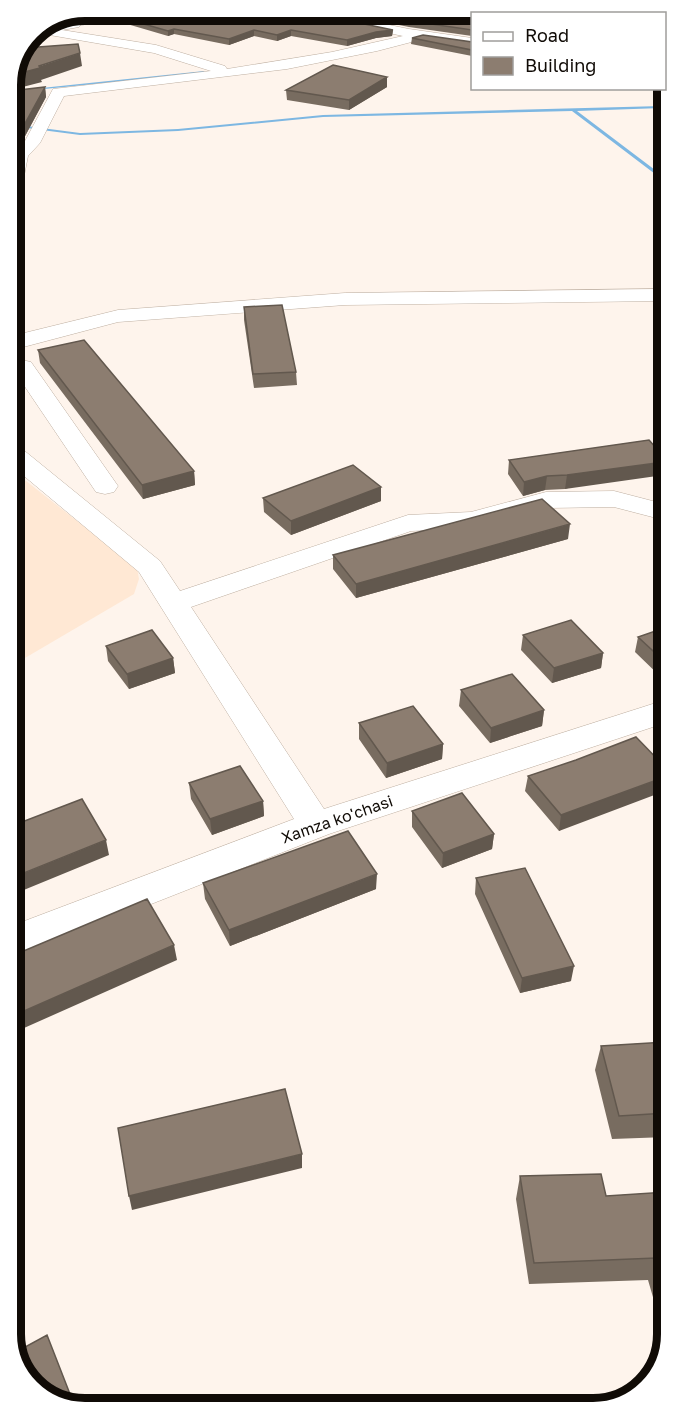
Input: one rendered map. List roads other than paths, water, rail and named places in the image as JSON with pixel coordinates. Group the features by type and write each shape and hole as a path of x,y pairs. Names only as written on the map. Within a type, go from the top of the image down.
{"street":[{"path":"353,21 471,42"},
{"path":"59,26 74,24"},
{"path":"49,32 156,49 228,72"},
{"path":"21,154 32,143 58,92 228,72 369,50 422,35"},
{"path":"21,341 118,316 345,299 657,295"},
{"path":"21,367 105,486"},
{"path":"21,460 150,567 316,825"},
{"path":"172,604 408,523 472,520 546,500 614,499 657,510"},
{"name":"Xamza ko'chasi","path":"21,939 316,825 657,714"}],"waterway":[{"path":"34,89 204,72"},
{"path":"572,109 657,107"},
{"path":"21,126 80,134 178,130 323,116 572,109"},
{"path":"572,109 657,174"}]}
